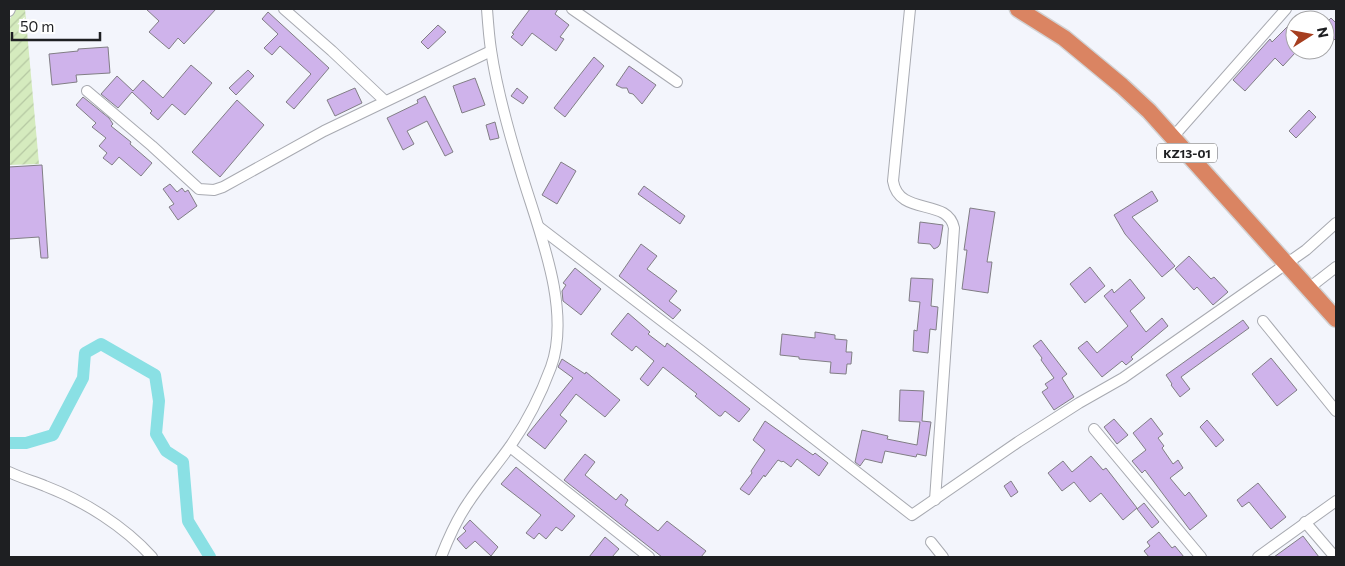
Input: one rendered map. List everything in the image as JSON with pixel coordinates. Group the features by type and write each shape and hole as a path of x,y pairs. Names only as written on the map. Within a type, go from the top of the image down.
{"highway":[{"name":"KZ13-01","path":"1019,9 1064,38 1149,111 1336,319"}],"street":[{"path":"284,9 385,101"},
{"path":"441,557 467,503 510,447 529,415 550,368 558,336 554,294 539,227 504,113 491,51 487,9"},
{"path":"572,9 677,82"},
{"path":"910,9 894,186 898,195 910,203 945,214 952,220 954,228 935,500"},
{"path":"1173,137 1286,9"},
{"path":"88,91 199,189 207,190 223,187 385,101 491,51"},
{"path":"539,227 661,319 912,515 1033,432 1123,378 1287,264 1336,223"},
{"path":"1309,288 1336,267"},
{"path":"1263,321 1336,410"},
{"path":"1094,429 1201,557"},
{"path":"510,447 649,557"},
{"path":"9,472 46,486 102,516 129,534 152,557"},
{"path":"1258,557 1336,501"},
{"path":"1305,522 1335,557"},
{"path":"932,542 943,557"}],"green space":[{"path":"15,9 25,9 39,164 9,165 9,21"}],"building":[{"path":"146,9 216,9 184,44 178,38 169,49 149,32 159,21"},
{"path":"530,9 558,9 555,14 569,25 560,37 564,39 556,51 532,33 522,46 511,37"},
{"path":"268,12 329,68 294,109 286,102 311,74 280,46 272,55 264,48 278,34 262,19"},
{"path":"1335,22 1336,23 1335,40"},
{"path":"438,25 446,32 428,49 421,42"},
{"path":"1285,29 1285,60 1289,60 1283,66 1275,58 1245,91 1233,80 1270,39 1272,42"},
{"path":"108,47 110,73 76,75 77,82 52,85 49,54 78,51 78,49"},
{"path":"594,57 604,66 565,117 554,108"},
{"path":"191,65 212,83 185,115 172,104 158,120 150,113 152,111 132,92 118,108 101,94 117,76 133,91 143,80 163,98"},
{"path":"629,66 656,85 642,104 633,94 629,93 627,88 616,85"},
{"path":"248,70 254,76 236,95 229,88"},
{"path":"475,78 485,105 462,113 453,86"},
{"path":"355,88 362,103 335,116 327,100"},
{"path":"517,88 528,97 523,104 511,96"},
{"path":"425,96 453,152 445,156 427,121 407,131 414,144 403,150 387,118 418,103 417,100"},
{"path":"83,97 109,118 113,124 111,126 131,142 130,144 152,163 141,176 119,157 112,165 103,158 107,153 99,146 106,138 92,127 96,123 76,105"},
{"path":"237,100 264,125 220,177 192,152"},
{"path":"1309,110 1316,117 1296,138 1289,131"},
{"path":"495,122 499,138 490,140 486,125"},
{"path":"561,162 576,171 557,204 542,195"},
{"path":"42,165 48,258 41,258 39,237 9,239 9,167"},
{"path":"170,184 177,192 182,188 185,192 188,190 197,206 178,220 169,207 174,204 163,189"},
{"path":"644,186 685,216 680,224 638,194"},
{"path":"1152,191 1158,201 1132,217 1175,266 1162,277 1125,234 1114,215"},
{"path":"970,208 995,212 987,262 992,262 988,293 962,289 967,250 964,250"},
{"path":"920,222 943,225 938,247 934,249 930,244 918,243"},
{"path":"641,244 657,256 647,269 677,291 669,301 681,310 673,319 619,276"},
{"path":"1189,256 1211,279 1214,277 1228,292 1213,305 1197,287 1194,290 1175,269"},
{"path":"1090,267 1105,286 1085,303 1070,284"},
{"path":"575,268 601,289 581,315 563,301 562,291 566,285 563,283"},
{"path":"911,278 933,279 931,306 938,307 936,330 930,329 928,353 913,351 914,330 917,331 920,302 909,301"},
{"path":"1130,279 1145,298 1130,311 1146,332 1162,318 1168,326 1131,357 1133,359 1126,365 1122,361 1102,377 1078,348 1087,341 1097,353 1128,326 1104,296 1112,289 1114,293"},
{"path":"628,313 650,332 648,334 665,347 667,343 750,409 739,422 725,411 719,416 695,396 697,394 663,367 648,386 640,379 654,361 636,346 632,351 611,334"},
{"path":"1243,320 1249,328 1181,377 1190,389 1180,397 1166,375"},
{"path":"815,332 835,335 835,339 847,340 846,352 852,352 851,364 847,364 846,374 830,373 831,362 780,355 782,334 815,338"},
{"path":"1041,340 1067,374 1062,378 1074,397 1054,410 1042,392 1048,388 1045,384 1054,378 1033,346"},
{"path":"1271,358 1297,390 1277,406 1252,374"},
{"path":"562,359 585,374 586,372 620,400 605,417 576,394 560,415 567,421 545,449 527,435 573,378 558,367"},
{"path":"900,390 924,391 922,421 931,422 926,456 917,454 916,457 885,451 882,463 865,459 860,466 855,462 862,430 888,436 887,439 917,445 920,422 899,421"},
{"path":"1151,418 1163,434 1158,438 1164,446 1162,448 1173,464 1178,460 1183,468 1170,478 1185,496 1189,492 1207,516 1190,530 1145,470 1142,473 1132,461 1146,450 1133,433"},
{"path":"1114,419 1128,435 1117,444 1104,427"},
{"path":"1207,420 1224,440 1216,447 1200,427"},
{"path":"765,421 813,455 815,453 828,463 819,476 797,459 791,467 778,460 749,495 740,489 765,450 753,440"},
{"path":"585,454 595,462 585,475 616,500 621,494 628,500 625,505 658,531 667,521 706,551 701,557 662,557 564,480"},
{"path":"1091,456 1103,470 1106,468 1137,508 1123,520 1101,493 1090,502 1074,482 1062,491 1048,473 1063,461 1072,472"},
{"path":"516,467 575,516 562,531 556,527 546,539 539,533 534,539 526,533 541,515 501,484"},
{"path":"1011,481 1018,492 1011,497 1004,486"},
{"path":"1258,483 1286,517 1271,529 1249,502 1242,507 1237,500"},
{"path":"1144,503 1159,522 1152,528 1137,509"},
{"path":"470,520 498,547 491,556 475,541 466,549 457,539 466,531 463,528"},
{"path":"1159,532 1172,548 1175,546 1184,557 1149,557 1144,551 1150,546 1147,542"},
{"path":"1303,536 1319,557 1274,557"},
{"path":"605,537 619,549 612,557 589,557"}],"waterway":[{"path":"9,443 26,443 53,435 83,378 85,353 101,344 155,375 159,401 156,434 166,451 183,462 188,521 210,557"}]}
